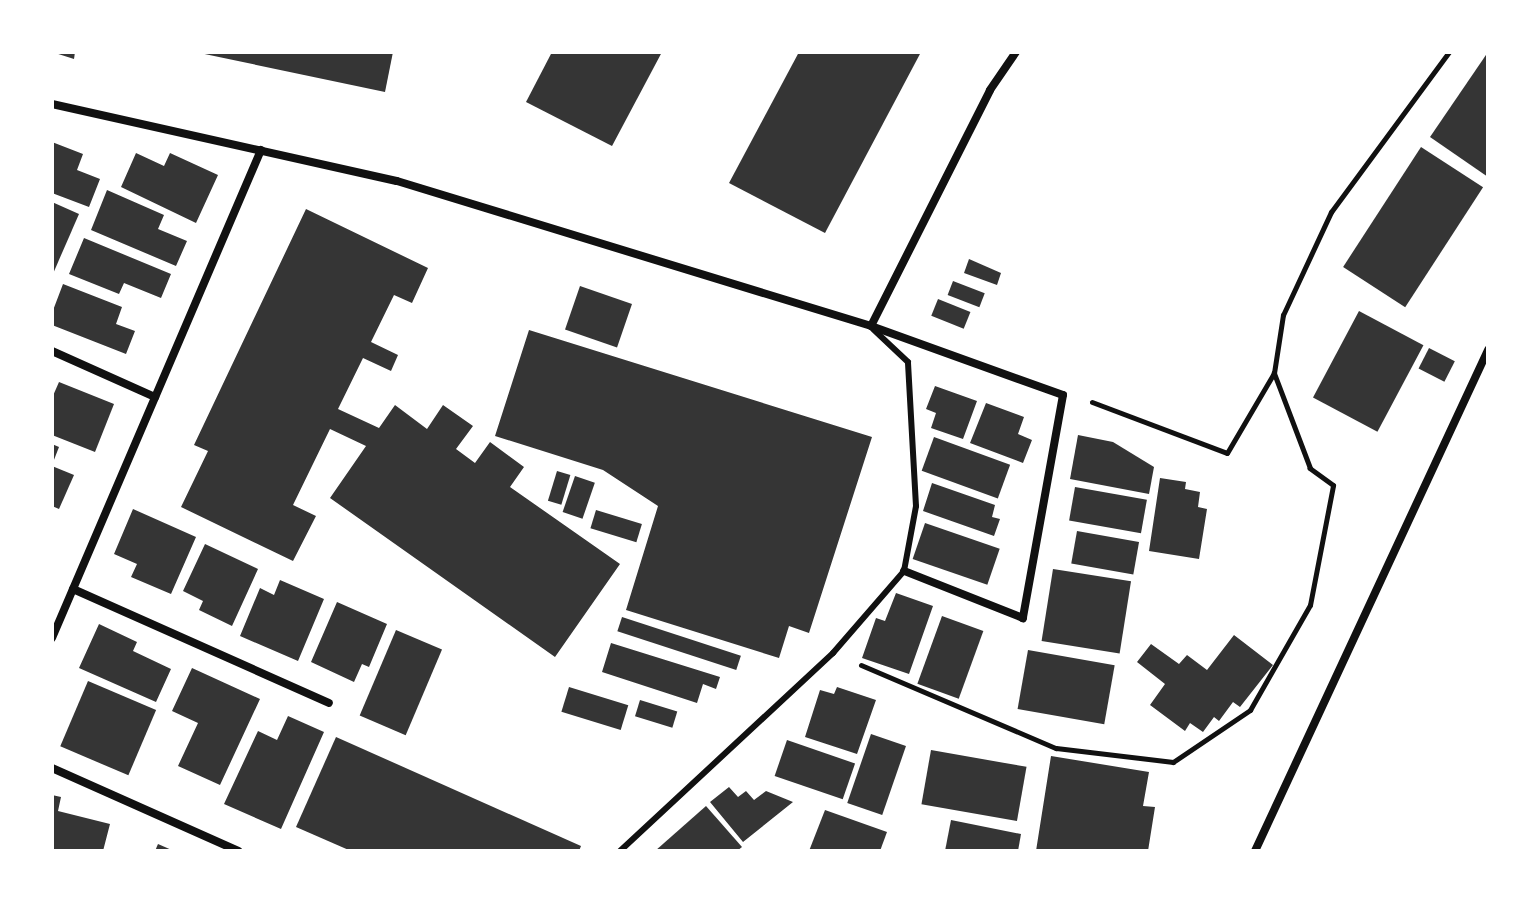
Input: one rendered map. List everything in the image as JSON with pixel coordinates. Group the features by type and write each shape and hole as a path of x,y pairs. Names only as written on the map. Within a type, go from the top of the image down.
{"street":[{"path":"871,326 990,90 1016,52"},
{"path":"52,104 397,181 871,326 1063,395 1023,618 904,571"},
{"path":"52,638 261,150"},
{"path":"1255,851 1488,350"},
{"path":"52,351 155,397"},
{"path":"73,589 329,703"},
{"path":"52,768 238,851"}],"lane":[{"path":"620,851 833,653 904,571 916,506 908,362 871,326"}],"path":[{"path":"1063,395 1101,404 1227,453 1274,373 1283,315 1331,212 1449,52"},
{"path":"833,653 1056,748 1173,762 1250,710 1310,605 1333,485 1310,468 1274,373"}],"building":[{"path":"52,52 75,52 74,59"},
{"path":"195,52 393,52 385,92"},
{"path":"552,52 662,52 612,146 526,102"},
{"path":"799,52 921,52 825,233 729,183"},
{"path":"1488,52 1488,177 1430,137"},
{"path":"52,142 83,154 77,170 100,179 89,207 52,193"},
{"path":"1421,147 1483,187 1405,307 1343,267"},
{"path":"136,153 164,166 170,153 218,175 196,223 121,187"},
{"path":"107,190 164,215 158,229 187,241 176,266 91,230"},
{"path":"52,202 79,214 52,276"},
{"path":"306,209 428,268 412,303 394,295 371,342 398,355 391,371 363,358 338,409 379,428 395,405 427,429 443,405 473,426 456,449 475,463 490,442 524,467 510,487 620,564 555,657 330,498 366,446 330,429 293,505 316,516 293,561 181,507 208,451 194,445"},
{"path":"84,238 171,274 161,298 124,283 119,294 69,274"},
{"path":"969,259 1001,273 997,285 964,273"},
{"path":"953,281 985,293 979,307 948,295"},
{"path":"63,284 122,307 116,324 135,331 126,354 52,325 52,313"},
{"path":"580,286 632,304 617,347 565,329"},
{"path":"938,299 970,312 964,329 931,316"},
{"path":"1359,311 1423,345 1377,432 1313,398"},
{"path":"529,330 872,437 809,633 789,626 779,658 626,610 658,506 603,470 495,436"},
{"path":"1429,348 1455,361 1444,382 1419,368"},
{"path":"59,382 114,404 95,452 52,435 52,398"},
{"path":"935,386 977,401 963,439 931,428 936,413 926,409"},
{"path":"986,403 1024,417 1018,434 1032,440 1023,463 970,443"},
{"path":"1078,435 1113,442 1154,467 1149,494 1070,479"},
{"path":"934,437 1010,465 998,499 922,471"},
{"path":"52,444 59,447 52,465"},
{"path":"52,466 74,475 59,509 52,506"},
{"path":"557,471 570,475 561,505 548,501"},
{"path":"575,476 595,483 582,519 563,512"},
{"path":"1160,478 1186,482 1185,489 1200,492 1198,507 1207,509 1199,559 1149,551"},
{"path":"932,483 995,505 992,517 1000,519 994,536 923,511"},
{"path":"1075,487 1147,500 1141,533 1069,520"},
{"path":"133,509 196,537 171,594 131,577 137,564 114,554"},
{"path":"596,510 642,524 636,542 590,528"},
{"path":"925,523 1000,549 987,585 913,559"},
{"path":"1077,531 1139,542 1133,574 1071,563"},
{"path":"205,544 258,569 232,626 199,610 203,601 183,591"},
{"path":"1053,569 1131,581 1120,653 1042,641"},
{"path":"280,580 324,599 298,661 240,636 260,588 274,595"},
{"path":"896,593 933,606 909,674 862,658 876,618 885,621"},
{"path":"337,602 387,624 369,667 362,664 354,682 311,662"},
{"path":"942,616 983,631 959,699 917,684"},
{"path":"622,617 741,656 736,670 617,631"},
{"path":"99,624 137,642 133,651 171,669 156,702 79,668"},
{"path":"396,630 442,650 406,735 360,716"},
{"path":"1234,635 1273,665 1240,707 1233,702 1219,721 1214,717 1203,732 1190,723 1185,731 1150,705 1165,684 1137,662 1151,644 1179,664 1187,655 1207,670"},
{"path":"611,643 720,677 716,689 703,684 697,703 602,672"},
{"path":"1028,650 1115,665 1104,724 1018,709"},
{"path":"192,668 260,699 220,785 178,766 198,723 172,711"},
{"path":"88,681 156,710 128,775 60,746"},
{"path":"569,687 628,705 621,730 561,712"},
{"path":"837,687 876,700 857,754 805,737 820,690 834,694"},
{"path":"640,700 677,711 672,728 635,716"},
{"path":"288,716 324,732 281,829 224,804 258,731 277,740"},
{"path":"871,734 906,746 882,815 847,803"},
{"path":"336,737 581,846 579,851 351,851 296,827"},
{"path":"787,740 855,763 843,799 775,776"},
{"path":"931,750 1027,767 1017,821 921,804"},
{"path":"1051,756 1149,772 1143,806 1155,807 1148,851 1036,851"},
{"path":"729,787 738,797 746,791 754,800 766,791 793,802 743,842 710,802"},
{"path":"52,795 61,797 58,811 110,824 103,851 52,849"},
{"path":"706,806 742,847 737,851 655,851"},
{"path":"825,810 887,832 880,851 809,851"},
{"path":"951,820 1021,834 1018,851 945,851"},
{"path":"158,844 174,851 155,851"}]}
